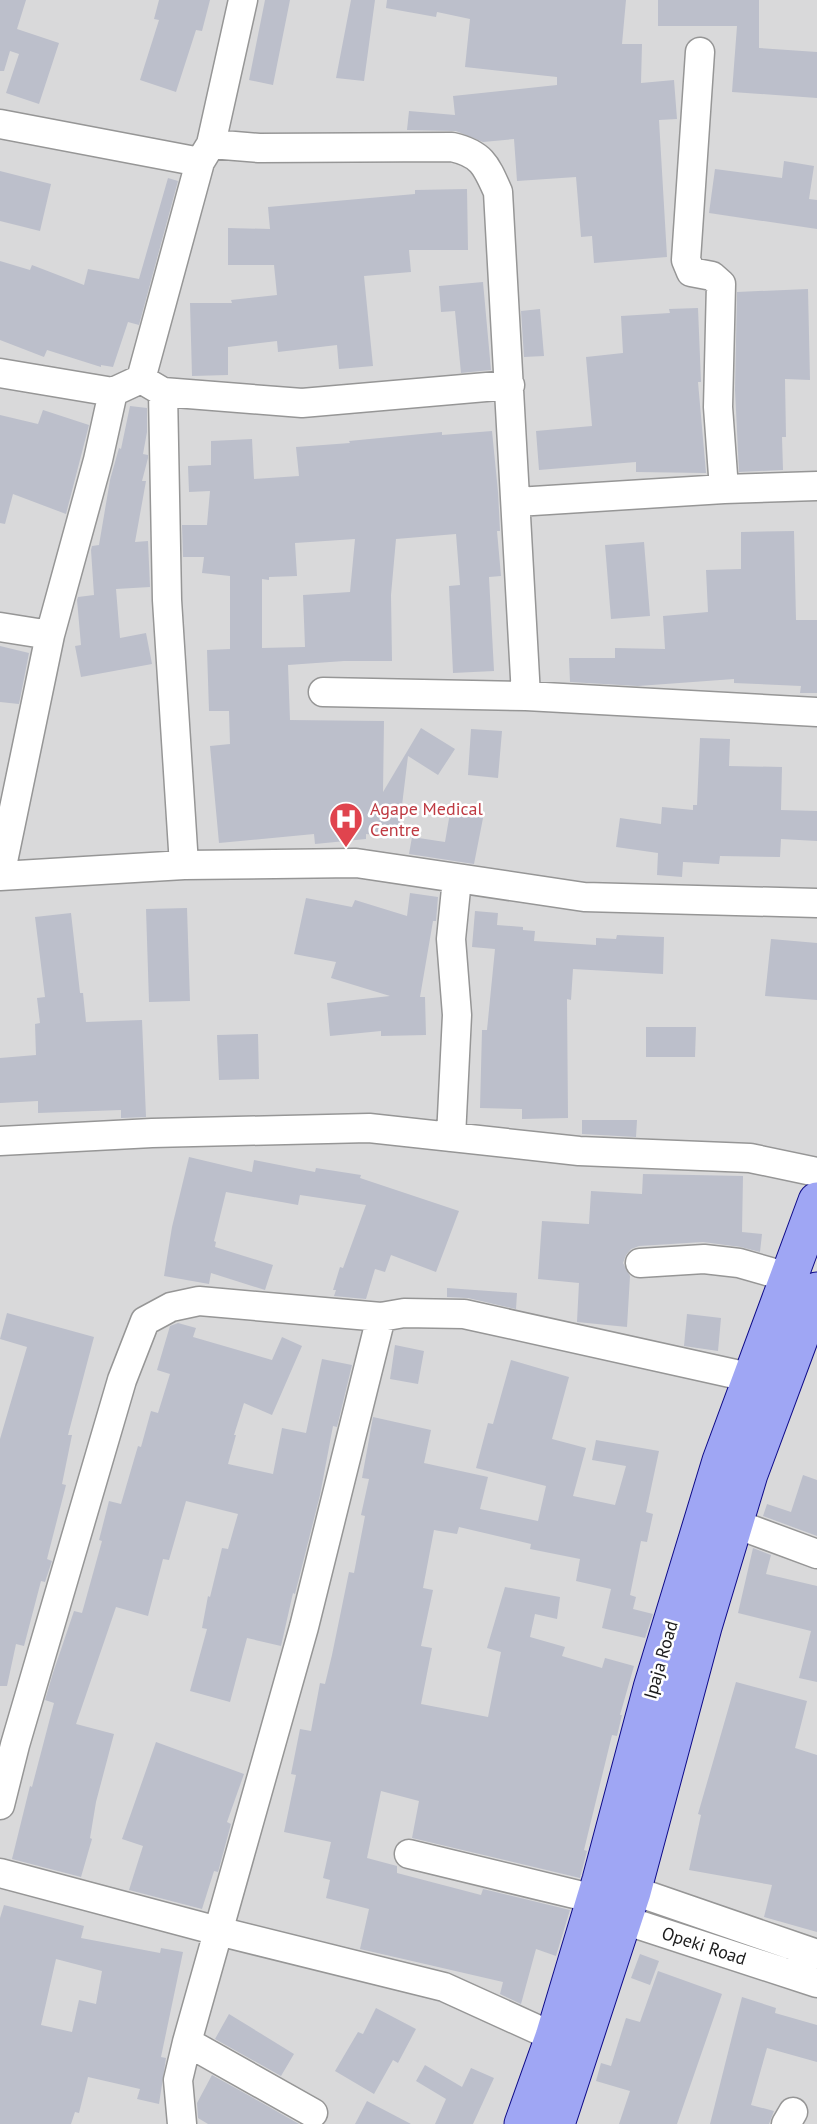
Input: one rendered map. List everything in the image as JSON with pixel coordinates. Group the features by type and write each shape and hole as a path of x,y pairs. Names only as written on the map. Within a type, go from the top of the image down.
{"main road":[{"name":"Ipaja Road","path":"523,2124 554,2037 609,1900 704,1628 749,1474 808,1298 817,1201"},
{"name":"Ipaja Road","path":"556,2124 609,1900 652,1688 706,1509 753,1378 808,1298"}],"street":[{"path":"184,865 152,386 243,0"},
{"path":"700,52 686,260 691,272 712,276 721,284 719,407 724,489"},
{"path":"0,124 205,153 259,148 452,147 472,152 486,166 498,192 526,696"},
{"path":"0,373 113,392 152,386 302,403 510,385"},
{"path":"113,392 98,460 50,635 0,876 184,865 356,863 615,900 817,903"},
{"path":"517,502 817,486"},
{"path":"0,627 50,635"},
{"path":"323,692 526,696 817,712"},
{"path":"451,1138 457,1015 451,939 457,879"},
{"path":"0,1141 152,1133 369,1128 579,1151 750,1158 817,1172"},
{"path":"640,1263 704,1259 740,1263 808,1298"},
{"path":"0,1805 15,1745 122,1380 145,1321 171,1307 199,1301 381,1317 404,1312 464,1314 753,1378"},
{"path":"182,2124 178,2080 187,2042 304,1627 381,1317"},
{"path":"736,1524 817,1553"},
{"path":"409,1854 609,1900"},
{"path":"0,1873 444,1987 554,2037"},
{"name":"Opeki Road","path":"609,1900 817,1954"},
{"name":"Opeki Road","path":"609,1900 817,1983"},
{"path":"187,2042 313,2113"}],"shaded area":[{"path":"0,0 817,0 817,2124 0,2124"}],"building":[{"path":"0,0 26,0 17,29 59,43 39,104 6,93 19,54 10,51 4,71 0,71"},
{"path":"159,0 210,0 202,31 196,30 176,92 140,80 159,20 154,19"},
{"path":"265,0 290,0 273,85 249,80"},
{"path":"351,0 375,0 364,81 336,78"},
{"path":"387,0 626,0 622,44 642,44 641,83 674,80 677,119 659,120 667,257 594,263 592,236 581,237 576,177 517,181 514,139 483,142 456,131 407,130 409,111 455,115 453,96 557,85 557,77 465,67 470,19 437,12 436,17 386,8"},
{"path":"658,0 759,0 759,48 817,52 817,98 732,92 737,26 658,26"},
{"path":"784,161 814,166 809,199 817,200 817,229 709,213 715,169 782,178"},
{"path":"0,171 51,184 40,231 0,221"},
{"path":"168,178 178,181 139,325 128,322 113,367 101,367 47,350 44,357 0,340 0,261 30,270 32,265 84,285 88,269 139,279"},
{"path":"467,189 468,250 409,250 411,272 364,276 373,366 339,369 337,345 278,352 277,341 228,347 228,375 192,376 190,303 232,303 231,300 277,295 274,265 228,265 228,228 270,229 268,207 415,194 415,190"},
{"path":"483,282 491,370 461,373 455,311 441,312 439,286"},
{"path":"808,289 810,380 785,379 786,437 782,437 783,470 739,472 735,390 737,292"},
{"path":"698,308 701,382 698,382 706,473 636,472 636,462 539,470 536,431 592,426 586,357 623,353 621,316"},
{"path":"540,309 544,356 524,357 521,311"},
{"path":"130,406 147,408 143,454 148,455 148,458 142,481 146,481 135,542 148,541 150,587 116,589 120,638 146,633 152,664 81,677 75,646 81,645 77,600 78,597 94,595 91,550 92,546 99,545 110,480 119,448 121,449"},
{"path":"43,410 89,425 66,514 13,494 5,524 0,523 0,415 38,424"},
{"path":"492,431 498,492 500,531 497,531 501,576 489,577 494,671 453,673 449,586 460,585 456,534 396,539 391,595 392,661 288,665 290,720 384,721 383,792 421,728 455,749 438,775 408,756 398,838 366,834 366,839 315,844 314,834 219,843 210,746 230,744 229,711 209,711 207,650 230,649 230,576 202,573 204,557 183,557 182,525 207,525 210,491 189,492 188,466 211,465 211,441 252,439 254,479 299,476 296,447 442,432 442,435","holes":["355,539 350,592 303,595 305,647 262,648 262,579 297,576 295,543"]},
{"path":"794,531 796,620 817,620 817,693 800,693 801,686 734,683 734,679 638,686 570,682 569,658 615,658 615,648 665,649 663,616 708,612 706,570 741,569 741,532"},
{"path":"644,542 650,616 611,619 605,545"},
{"path":"0,646 29,653 19,704 0,702"},
{"path":"471,729 502,731 498,778 468,775"},
{"path":"700,738 730,739 729,766 782,767 781,810 817,811 817,841 781,839 780,857 720,856 719,864 683,862 682,877 657,875 658,853 616,847 620,818 661,824 662,807 693,810 693,805 697,805"},
{"path":"451,807 484,813 474,864 409,854 412,837 445,842"},
{"path":"410,893 438,897 436,921 433,921 420,997 425,997 426,1035 381,1036 381,1031 330,1036 327,1003 390,996 331,978 336,962 294,954 306,898 352,907 355,900 407,916"},
{"path":"187,908 190,1001 149,1002 146,909"},
{"path":"475,911 498,913 497,925 535,931 534,941 596,945 596,938 616,939 617,935 664,937 663,974 573,969 571,1000 567,999 568,1118 522,1119 522,1109 480,1108 482,1030 487,1030 495,949 472,947"},
{"path":"71,913 86,1022 142,1020 146,1117 121,1118 121,1110 38,1113 38,1101 0,1103 0,1058 36,1055 35,1024 40,1023 37,998 45,997 35,917"},
{"path":"771,939 817,943 817,1000 765,996"},
{"path":"646,1027 696,1027 695,1057 646,1057"},
{"path":"258,1034 259,1079 219,1080 217,1035"},
{"path":"582,1120 637,1120 636,1137 582,1134"},
{"path":"189,1157 252,1172 254,1160 315,1172 316,1168 361,1175 360,1178 459,1211 436,1272 391,1255 385,1272 375,1269 366,1299 334,1296 336,1290 333,1290 366,1205 300,1195 298,1205 226,1192 214,1241 215,1247 273,1265 265,1290 211,1273 209,1284 164,1276 172,1227"},
{"path":"643,1174 743,1176 742,1232 762,1234 760,1252 703,1242 639,1246 631,1249 623,1263 630,1276 627,1327 577,1322 579,1283 538,1279 542,1221 589,1224 591,1191 642,1194"},
{"path":"447,1288 517,1293 516,1309 468,1298 447,1297"},
{"path":"7,1313 94,1337 68,1435 72,1435 62,1484 66,1485 47,1559 52,1561 45,1582 41,1581 24,1646 16,1644 7,1686 0,1686 0,1439 27,1347 0,1339"},
{"path":"687,1314 721,1318 718,1351 684,1346"},
{"path":"178,1323 196,1328 193,1337 272,1360 282,1337 302,1346 272,1415 244,1403 228,1464 273,1474 282,1428 306,1433 322,1359 352,1365 337,1427 333,1426 320,1495 281,1646 247,1638 230,1702 190,1691 207,1629 202,1628 208,1596 210,1597 222,1548 228,1549 238,1514 186,1501 169,1560 163,1559 148,1616 116,1607 76,1724 114,1734 96,1802 92,1839 81,1877 12,1859 54,1703 45,1700 53,1673 74,1611 82,1613 102,1541 99,1540 109,1501 121,1504 151,1411 158,1413 170,1374 157,1370 170,1326"},
{"path":"395,1345 424,1351 418,1384 390,1379"},
{"path":"511,1360 569,1377 552,1439 586,1448 573,1496 615,1505 626,1466 592,1460 596,1440 659,1451 646,1512 653,1514 647,1542 641,1541 630,1595 636,1597 633,1609 653,1614 645,1638 602,1628 611,1589 576,1581 580,1559 530,1549 531,1544 459,1527 457,1534 434,1530 423,1588 433,1590 421,1646 432,1648 421,1704 488,1717 501,1652 487,1648 505,1587 560,1597 557,1619 535,1614 530,1637 565,1647 562,1656 602,1668 605,1658 634,1666 617,1736 612,1735 584,1850 587,1851 580,1878 412,1838 419,1801 381,1791 367,1858 397,1866 397,1873 481,1895 483,1889 570,1910 556,1956 536,1949 521,2004 500,1994 503,1982 360,1949 369,1909 326,1898 330,1880 323,1878 331,1842 284,1832 296,1775 291,1774 300,1729 311,1731 320,1683 325,1684 332,1655 349,1572 354,1573 365,1516 361,1515 369,1479 362,1478 373,1417 431,1430 424,1463 488,1477 480,1509 538,1521 546,1486 476,1468 488,1423 493,1424"},
{"path":"803,1475 817,1480 817,1536 763,1516 767,1504 791,1512"},
{"path":"753,1548 771,1555 766,1574 817,1586 817,1682 799,1678 811,1631 738,1613"},
{"path":"736,1682 807,1701 795,1748 817,1755 817,1932 764,1917 772,1885 689,1870 701,1815 698,1814"},
{"path":"156,1742 244,1774 227,1822 231,1824 218,1872 214,1871 202,1909 129,1890 143,1846 122,1839"},
{"path":"4,1905 84,1926 81,1938 160,1953 161,1948 183,1952 161,2057 166,2058 159,2104 137,2099 140,2089 88,2077 79,2113 75,2112 71,2124 0,2124 0,1918","holes":["56,1959 102,1971 96,2004 79,2000 72,2032 41,2025"]},
{"path":"640,1954 659,1961 650,1985 631,1978"},
{"path":"658,1971 722,1994 677,2124 619,2124 630,2091 596,2081 601,2063 611,2066 626,2018 640,2022"},
{"path":"742,1997 776,2008 775,2013 817,2025 817,2062 767,2048 751,2105 774,2111 769,2124 710,2124"},
{"path":"376,2008 416,2029 398,2063 393,2060 374,2094 335,2071 358,2032 363,2034"},
{"path":"229,2014 294,2054 281,2076 215,2039"},
{"path":"425,2065 462,2087 471,2068 494,2078 473,2124 435,2124 446,2099 416,2081"},
{"path":"212,2075 299,2124 208,2124 198,2118 197,2103"},
{"path":"367,2101 411,2124 355,2124"}],"place":[{"name":"Agape Medical Centre","path":"346,849"}]}
